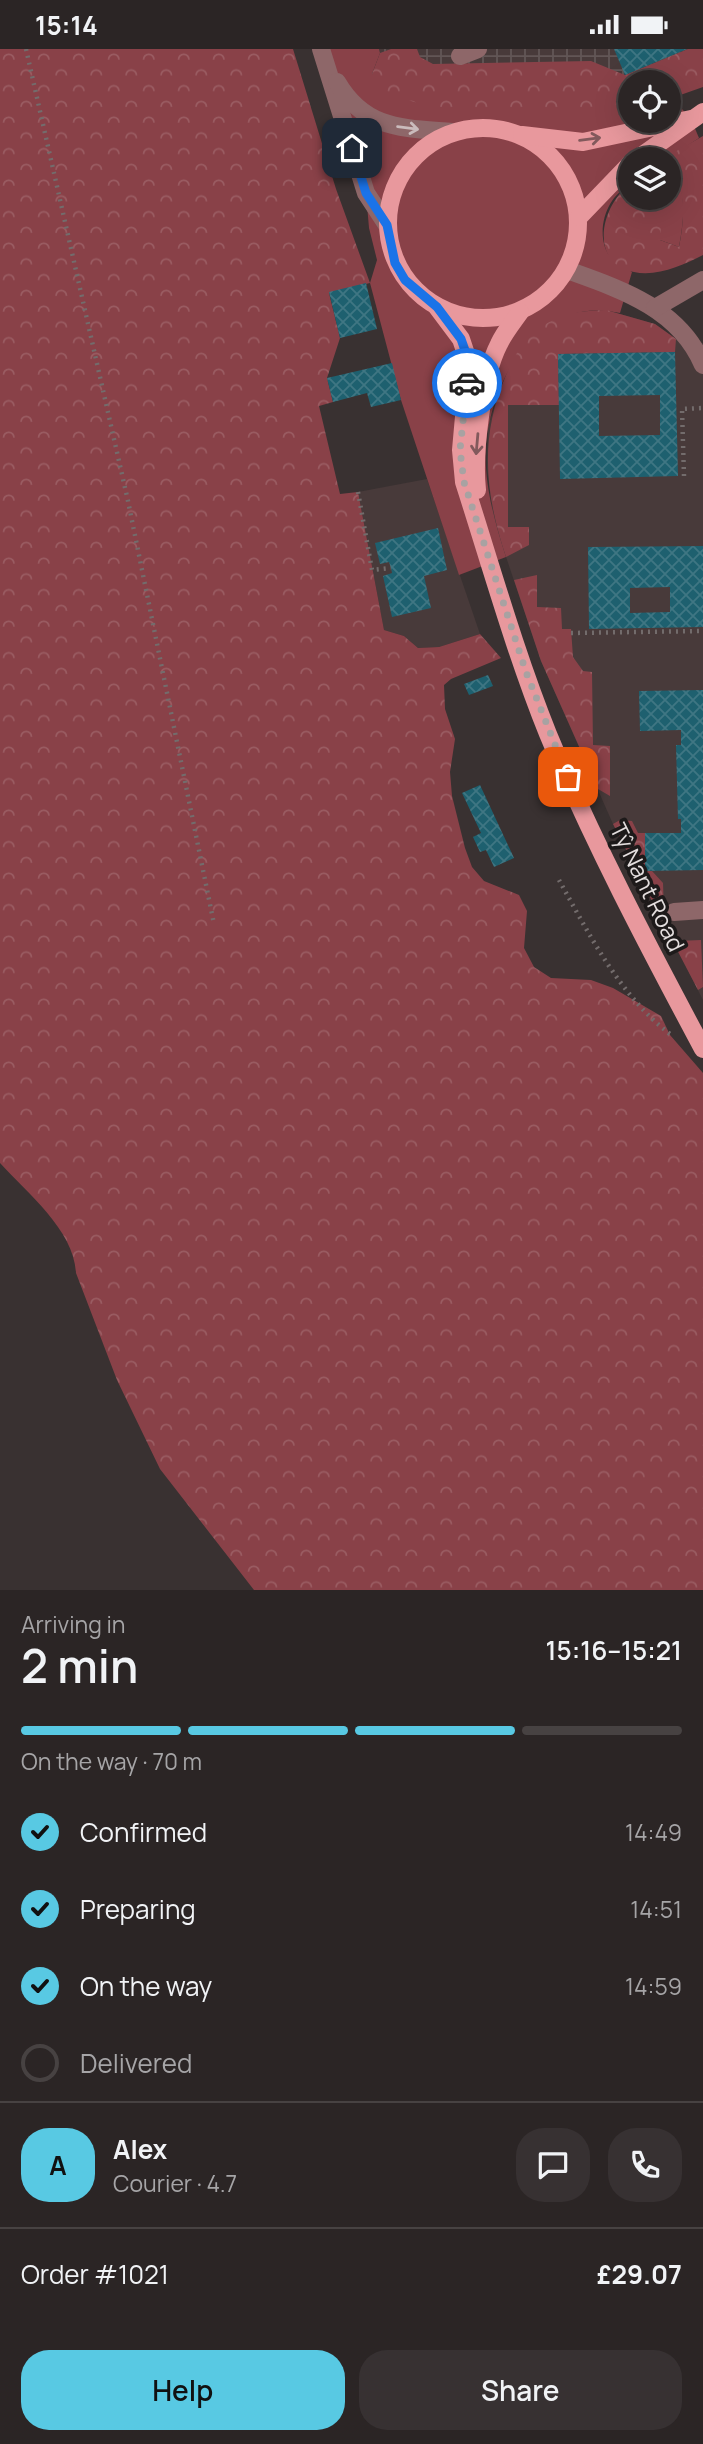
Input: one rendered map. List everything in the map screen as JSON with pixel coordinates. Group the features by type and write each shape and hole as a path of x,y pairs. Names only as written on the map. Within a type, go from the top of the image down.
{"main road":[{"path":"522,135 556,160 572,187 579,216 579,234 567,270 537,303 520,312 486,319 451,314 437,307 405,280 395,263 387,225 393,188 408,162 429,143 452,132 492,127 522,135 583,142 697,115"},
{"path":"653,147 697,115"},
{"path":"579,216 618,176"},
{"name":"Tŷ Nant Road","path":"437,307 461,339 467,356 460,450 464,482 548,734 642,936 703,1049"},
{"name":"Tŷ Nant Road","path":"484,545 475,468 479,420 498,345 520,312"}],"street":[{"path":"460,55 478,49"},
{"path":"322,53 356,109 377,122 404,128 452,132"},
{"path":"322,53 366,193 387,225"},
{"path":"567,270 619,289 654,308 685,333 703,365"},
{"path":"654,308 703,280"},
{"path":"674,912 703,910"}],"path":[{"path":"26,49 128,501 214,924"},
{"path":"684,476 682,409 703,408"},
{"path":"358,492 372,570 391,568"},
{"path":"571,633 703,631"},
{"path":"559,880 590,936 618,978 653,1021 677,1040"}],"shaded area":[{"path":"379,49 703,49 681,70 618,70 618,85 465,94 380,53"},
{"path":"606,310 655,324 676,339 703,343 703,1000 613,824 541,661 493,518 487,468 488,426 500,389"},
{"path":"427,479 480,634 439,647 418,648 404,636 384,630 358,492"}],"green space":[{"path":"0,49 293,49 336,189 370,283 329,293 340,338 327,378 333,402 319,406 340,494 358,492 384,630 404,636 418,648 439,647 480,634 501,658 451,679 444,685 445,709 455,739 450,772 452,796 472,867 484,881 519,895 527,911 524,948 534,967 551,978 591,980 613,988 661,1016 670,1035 703,1073 703,1590 254,1590 160,1469 117,1380 67,1242 48,1213 0,1163"},
{"path":"321,49 379,49 372,74 516,109 618,104 618,133 681,133 681,108 691,119 699,138 681,150 681,147 618,147 618,194 604,218 603,240 612,259 632,272 620,313 594,311 570,315 550,324 532,339 517,357 496,400 486,440 489,492 506,557 459,575 401,400 370,283 377,260 369,228 366,193"},
{"path":"391,49 417,49 420,57 433,64 591,61 618,72 618,104 507,111 442,107 414,102 390,93 372,74 380,53"},
{"path":"688,49 703,49 703,87 681,95 681,70 637,70"},
{"path":"703,136 703,255 652,273 634,272 620,267 610,258 605,247 604,234 606,220 618,196 618,210 657,210 660,240 679,247 683,222 681,148"},
{"path":"681,188 683,203 679,247 660,240 652,210 681,210"},
{"path":"606,310 655,324 676,339 675,352 558,354 559,405 508,405 508,527 529,527 529,545 506,557 493,510 488,466 492,421 506,375 524,343 544,325 572,313"},
{"path":"537,575 537,607 561,608 562,629 571,629 573,657 583,671 592,672 593,745 610,746 610,796 598,789 541,661 514,580"},
{"path":"620,820 632,821 638,833 645,833 645,871 652,871 663,883 664,913 659,915 613,824"},
{"path":"701,940 703,987 698,990 674,944 678,941"}],"building":[{"path":"614,49 687,49 637,70 623,70"},
{"path":"366,283 377,329 340,338 329,292"},
{"path":"675,352 678,476 560,479 558,354","holes":["660,395 660,435 599,436 599,396"]},
{"path":"392,363 401,400 371,407 367,393 333,402 327,378"},
{"path":"438,528 447,570 424,576 431,608 392,617 383,576 392,573 391,568 389,562 380,564 375,543"},
{"path":"703,546 703,627 589,629 588,547","holes":["670,587 670,612 630,613 630,588"]},
{"path":"488,675 493,686 469,695 464,684"},
{"path":"703,690 703,870 645,871 645,833 681,833 681,819 678,819 676,745 681,745 681,730 640,731 639,691"},
{"path":"480,785 514,858 494,867 486,850 480,852 473,837 481,833 462,793"}],"way so far":[{"path":"467,383 460,450 464,482 526,672 548,734 568,777"}],"route":[{"path":"352,148 366,193 387,225 395,263 405,280 420,296 437,307 461,339 467,356 467,383"}]}
